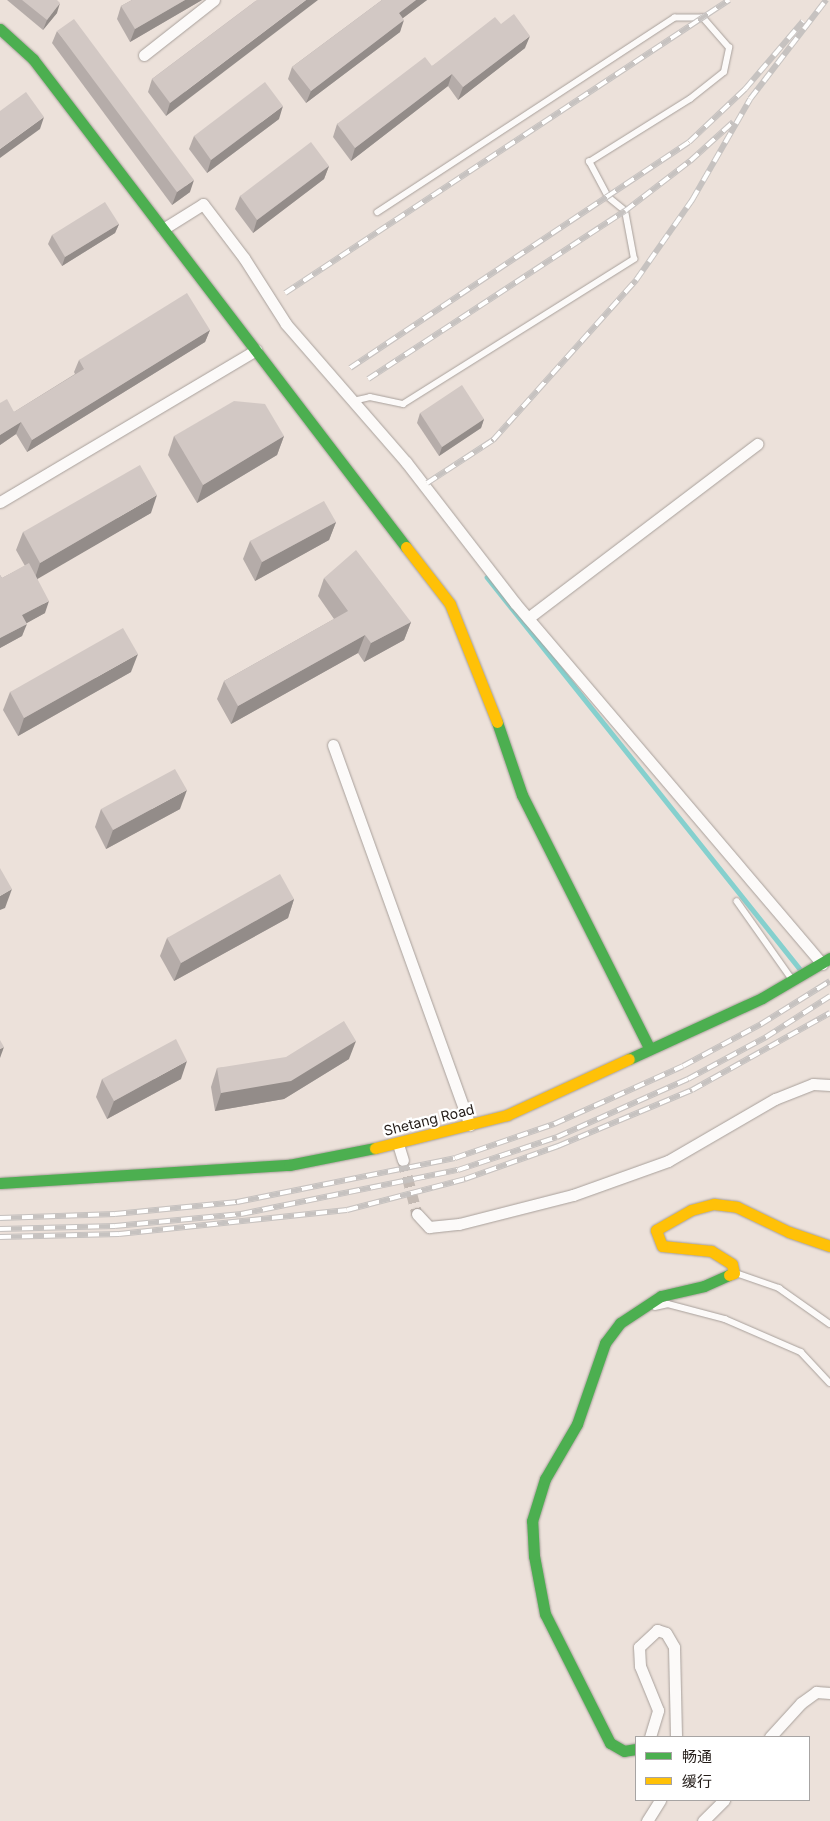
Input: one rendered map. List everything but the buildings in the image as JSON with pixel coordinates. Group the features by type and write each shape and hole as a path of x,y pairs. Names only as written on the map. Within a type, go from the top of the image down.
{"street":[{"path":"144,55 214,0"},
{"path":"0,29 33,59 450,604 483,682 522,795 650,1049"},
{"path":"163,229 203,204 244,258 286,324 406,462 528,618 826,961"},
{"path":"0,502 256,350"},
{"path":"528,618 757,444"},
{"path":"333,745 470,1125"},
{"name":"Shetang Road","path":"0,1182 289,1165 398,1144 470,1125 508,1114 650,1049 793,980 826,961"},
{"path":"417,1214 430,1227 459,1224 573,1195 668,1160 774,1099 812,1084 830,1085"},
{"path":"398,1144 403,1160"},
{"path":"635,1749 624,1751 610,1743 600,1728 589,1696 545,1614 534,1556 532,1521 544,1479 577,1424 605,1344 620,1323 639,1308 661,1296 704,1286 734,1272 732,1264 712,1251 662,1246 656,1230 691,1210 714,1204 738,1207 789,1232 830,1246"},
{"path":"650,1736 658,1710 640,1666 639,1647 657,1630 666,1634 674,1647 676,1736"},
{"path":"771,1736 801,1703 816,1692 830,1693"},
{"path":"647,1821 659,1801"},
{"path":"703,1821 723,1801"}],"lane":[{"path":"353,401 370,396 403,404 634,259 625,211 608,197 589,162 690,99 724,72 729,48 703,18 675,18 378,212"},
{"path":"737,901 793,980"},
{"path":"734,1272 779,1288 830,1324"},
{"path":"639,1308 668,1304 725,1319 801,1352 830,1383"}],"waterway":[{"path":"487,577 800,969"}],"tunnel":[{"path":"403,1160 417,1214"}],"railway":[{"path":"285,293 729,0"},
{"path":"427,483 493,440 636,280 692,200 750,99 826,0"},
{"path":"350,368 689,142 745,89 803,21"},
{"path":"368,379 625,211 690,161 733,122"},
{"path":"0,1218 115,1214 237,1202 455,1158 554,1124 683,1066 761,1024 830,981"},
{"path":"0,1229 115,1226 241,1214 458,1170 557,1137 688,1079 766,1037 830,996"},
{"path":"0,1237 119,1234 347,1210 465,1179 558,1146 692,1090 830,1013"}],"traffic: fast":[{"path":"0,29 33,59 406,547"},
{"path":"497,722 522,795 650,1049"},
{"path":"629,1059 762,998 830,958"},
{"path":"0,1183 289,1165 375,1148"},
{"path":"635,1749 624,1751 610,1743 545,1614 534,1556 532,1521 545,1479 577,1424 605,1343 620,1323 661,1296 704,1286 729,1275"}],"traffic: slow":[{"path":"406,547 450,604 497,722"},
{"path":"375,1148 507,1115 629,1059"},
{"path":"729,1275 734,1273 732,1264 711,1251 662,1246 656,1230 691,1210 714,1204 737,1207 789,1232 830,1246"}]}
